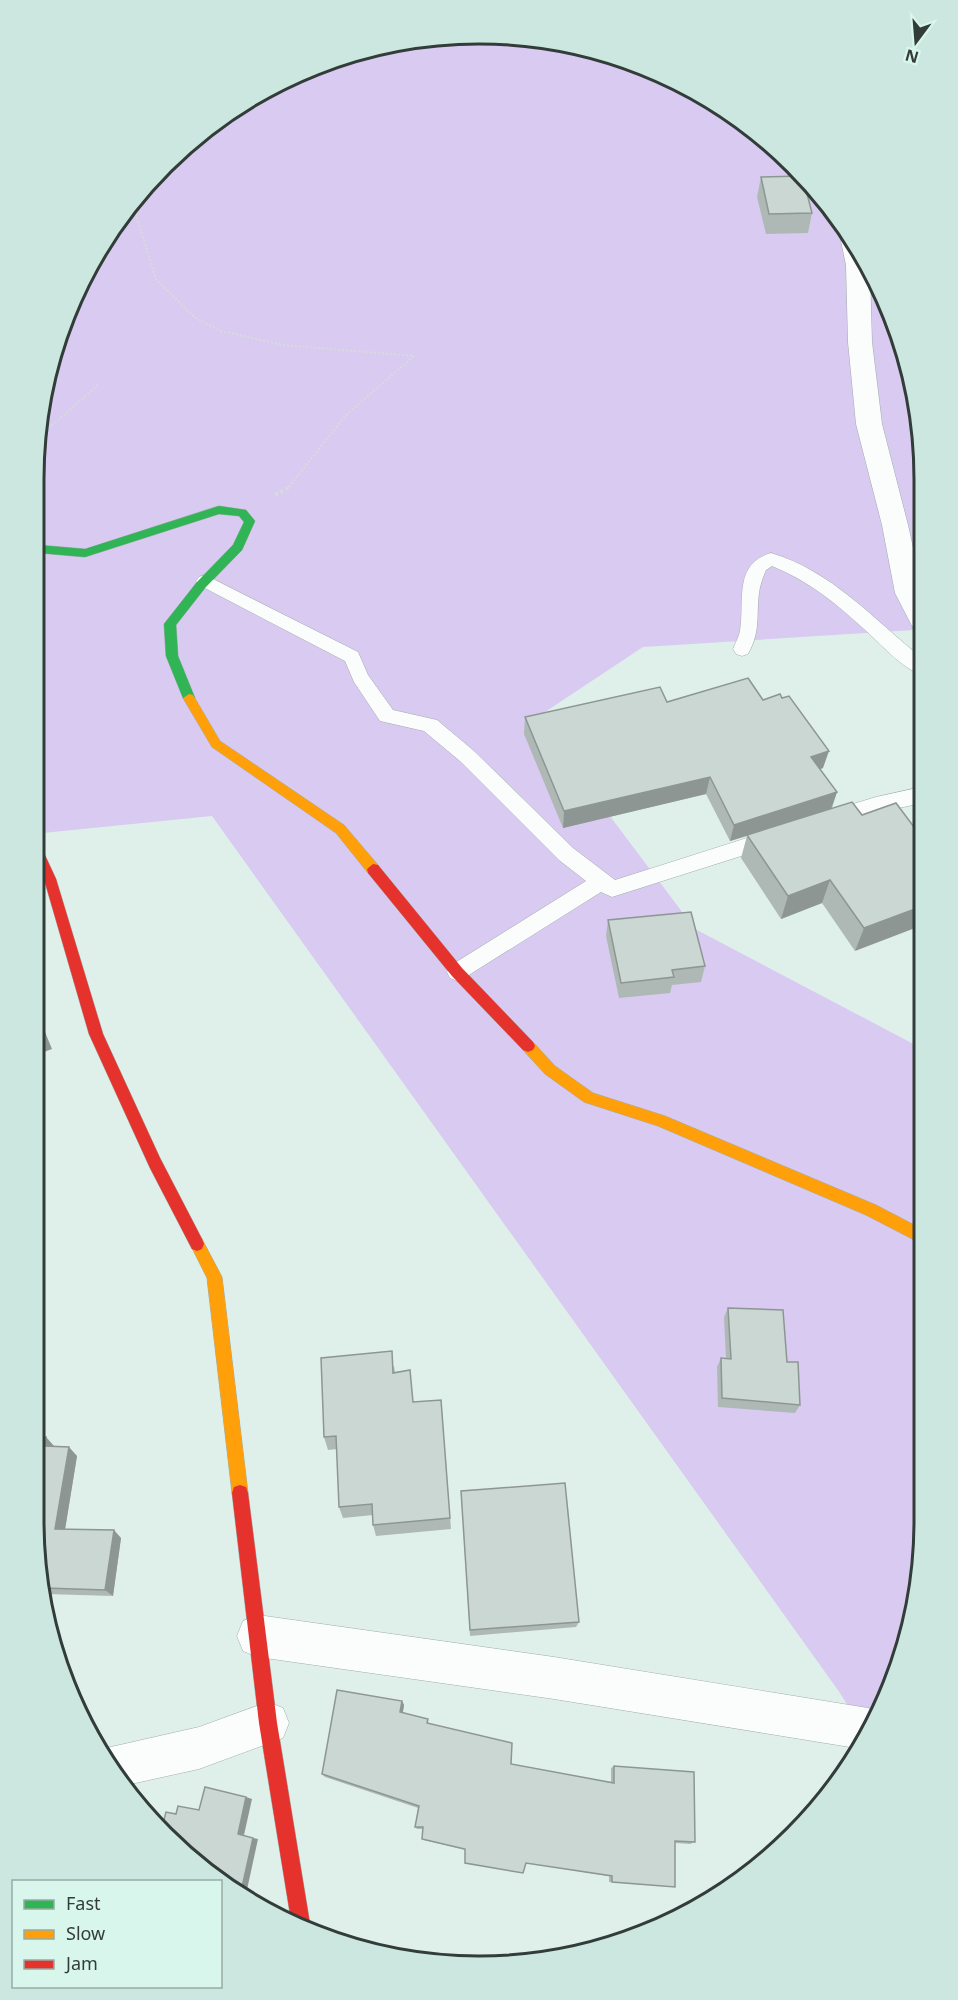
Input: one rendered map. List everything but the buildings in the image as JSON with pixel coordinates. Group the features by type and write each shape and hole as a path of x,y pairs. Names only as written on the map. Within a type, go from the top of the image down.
{"street":[{"path":"858,264 860,342 869,424 895,525 909,593 914,603"},
{"path":"44,550 85,553 219,510 242,513 250,521 245,538 230,558 205,581 170,624 172,656 187,695 216,744 340,829 457,972 550,1070 589,1098 660,1120 871,1210 914,1233"},
{"path":"44,866 50,879 96,1034 155,1163 214,1276 268,1723 300,1918"},
{"path":"258,1636 554,1678 862,1728"},
{"path":"119,1766 199,1748 268,1723"}],"lane":[{"path":"742,649 749,632 750,592 758,566 771,559 795,567 827,588 865,617 914,661"},
{"path":"205,581 352,657 360,677 387,716 430,725 467,756 566,854 612,889 788,833"},
{"path":"810,826 876,805 914,797"},
{"path":"457,972 602,881"}],"path":[{"path":"135,212 156,279 194,317 221,331 283,345 414,356 346,415 290,487 242,513"},
{"path":"46,431 99,384"}],"shaded area":[{"path":"451,44 507,44 592,58 672,88 744,133 787,171 825,214 870,286 891,339 906,394 914,451 914,630 643,647 536,718 695,929 914,1044 914,1549 900,1634 881,1688 862,1729 840,1693 212,816 44,833 44,451 47,422 58,366 77,312 102,261 133,214 171,171 192,152 214,133 261,102 286,88 339,67 366,58 422,47"}],"traffic: fast":[{"path":"44,550 85,553 219,510 242,513 250,521 238,547 201,585 170,624 172,656 189,698"}],"traffic: slow":[{"path":"189,698 216,744 340,829 373,869"},
{"path":"528,1046 550,1070 589,1098 660,1120 871,1210 914,1233"},
{"path":"197,1244 214,1277 240,1493"}],"traffic: jam":[{"path":"44,866 50,879 96,1034 155,1163 197,1244"},
{"path":"373,869 457,972 528,1046"},
{"path":"240,1493 268,1723 300,1918"}]}
